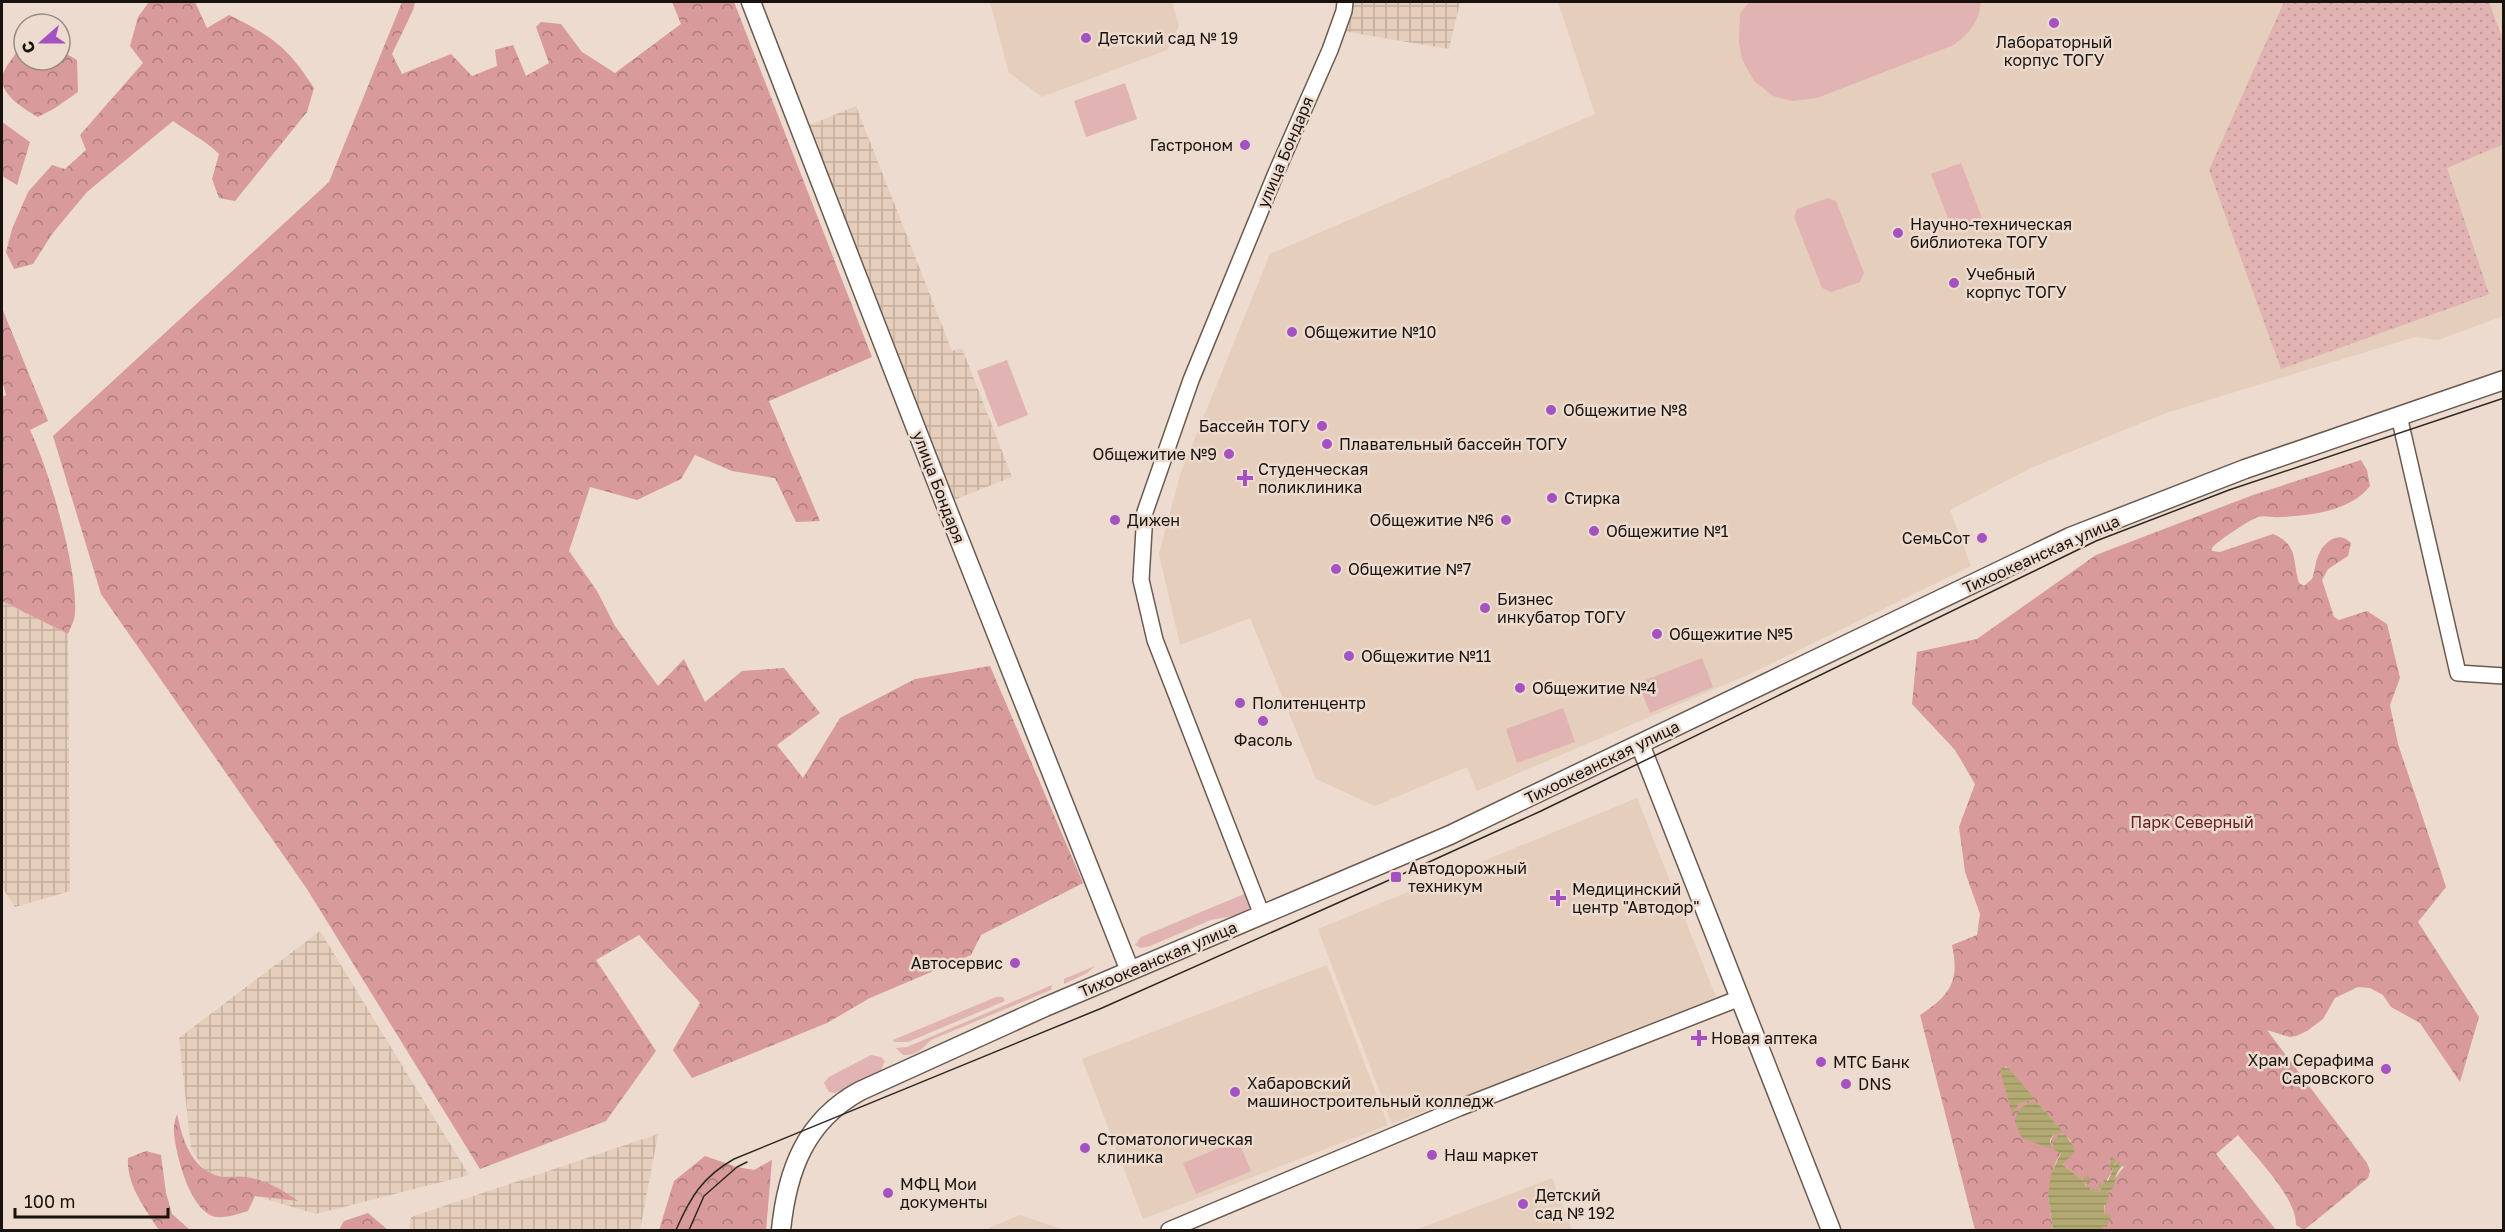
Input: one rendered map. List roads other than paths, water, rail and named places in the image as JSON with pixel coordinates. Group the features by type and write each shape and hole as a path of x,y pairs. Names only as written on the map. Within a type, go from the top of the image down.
{"main road":[{"name":"улица Бондаря","path":"751,2 946,506 1130,971"},
{"name":"Тихоокеанская улица","path":"781,1230 793,1167 803,1145 809,1135 843,1100 1130,971 1450,835 2070,537 2245,469 2504,380"},
{"path":"1640,744 1831,1230"}],"street":[{"name":"улица Бондаря","path":"1262,915 1155,640 1141,580 1145,512 1191,380 1276,173 1330,50 1345,2"},
{"path":"2399,416 2458,673 2504,676"},
{"path":"1169,1230 1459,1108 1740,998"}],"tram line":[{"path":"676,1230 698,1189 713,1173 734,1159 1102,1008 1396,877 1541,811 2096,541 2229,490 2504,398"},
{"path":"689,1230 704,1196 737,1167 747,1162"}],"place":[{"name":"Лабораторный корпус ТОГУ","path":"2054,23"},
{"name":"Детский сад № 19","path":"1086,38"},
{"name":"Гастроном","path":"1245,145"},
{"name":"Научно-техническая библиотека ТОГУ","path":"1898,233"},
{"name":"Учебный корпус ТОГУ","path":"1954,283"},
{"name":"Общежитие №10","path":"1292,332"},
{"name":"Общежитие №8","path":"1551,410"},
{"name":"Бассейн ТОГУ","path":"1322,426"},
{"name":"Плавательный бассейн ТОГУ","path":"1327,444"},
{"name":"Общежитие №9","path":"1229,454"},
{"name":"Студенческая поликлиника","path":"1245,478"},
{"name":"Стирка","path":"1552,498"},
{"name":"Дижен","path":"1115,520"},
{"name":"Общежитие №6","path":"1506,520"},
{"name":"Общежитие №1","path":"1594,531"},
{"name":"СемьСот","path":"1982,538"},
{"name":"Общежитие №7","path":"1336,569"},
{"name":"Бизнес инкубатор ТОГУ","path":"1485,608"},
{"name":"Общежитие №5","path":"1657,634"},
{"name":"Общежитие №11","path":"1349,656"},
{"name":"Общежитие №4","path":"1520,688"},
{"name":"Политенцентр","path":"1240,703"},
{"name":"Фасоль","path":"1263,721"},
{"name":"Автодорожный техникум","path":"1396,877"},
{"name":"Медицинский центр \"Автодор\"","path":"1558,898"},
{"name":"Автосервис","path":"1015,963"},
{"name":"Новая аптека","path":"1699,1038"},
{"name":"МТС Банк","path":"1821,1062"},
{"name":"Храм Серафима Саровского","path":"2386,1069"},
{"name":"DNS","path":"1846,1084"},
{"name":"Хабаровский машиностроительный колледж","path":"1235,1092"},
{"name":"Стоматологическая клиника","path":"1085,1148"},
{"name":"Наш маркет","path":"1432,1155"},
{"name":"МФЦ Мои документы","path":"888,1193"},
{"name":"Детский сад № 192","path":"1523,1204"}],"park label":[{"name":"Парк Северный","path":"2192,822"}]}
